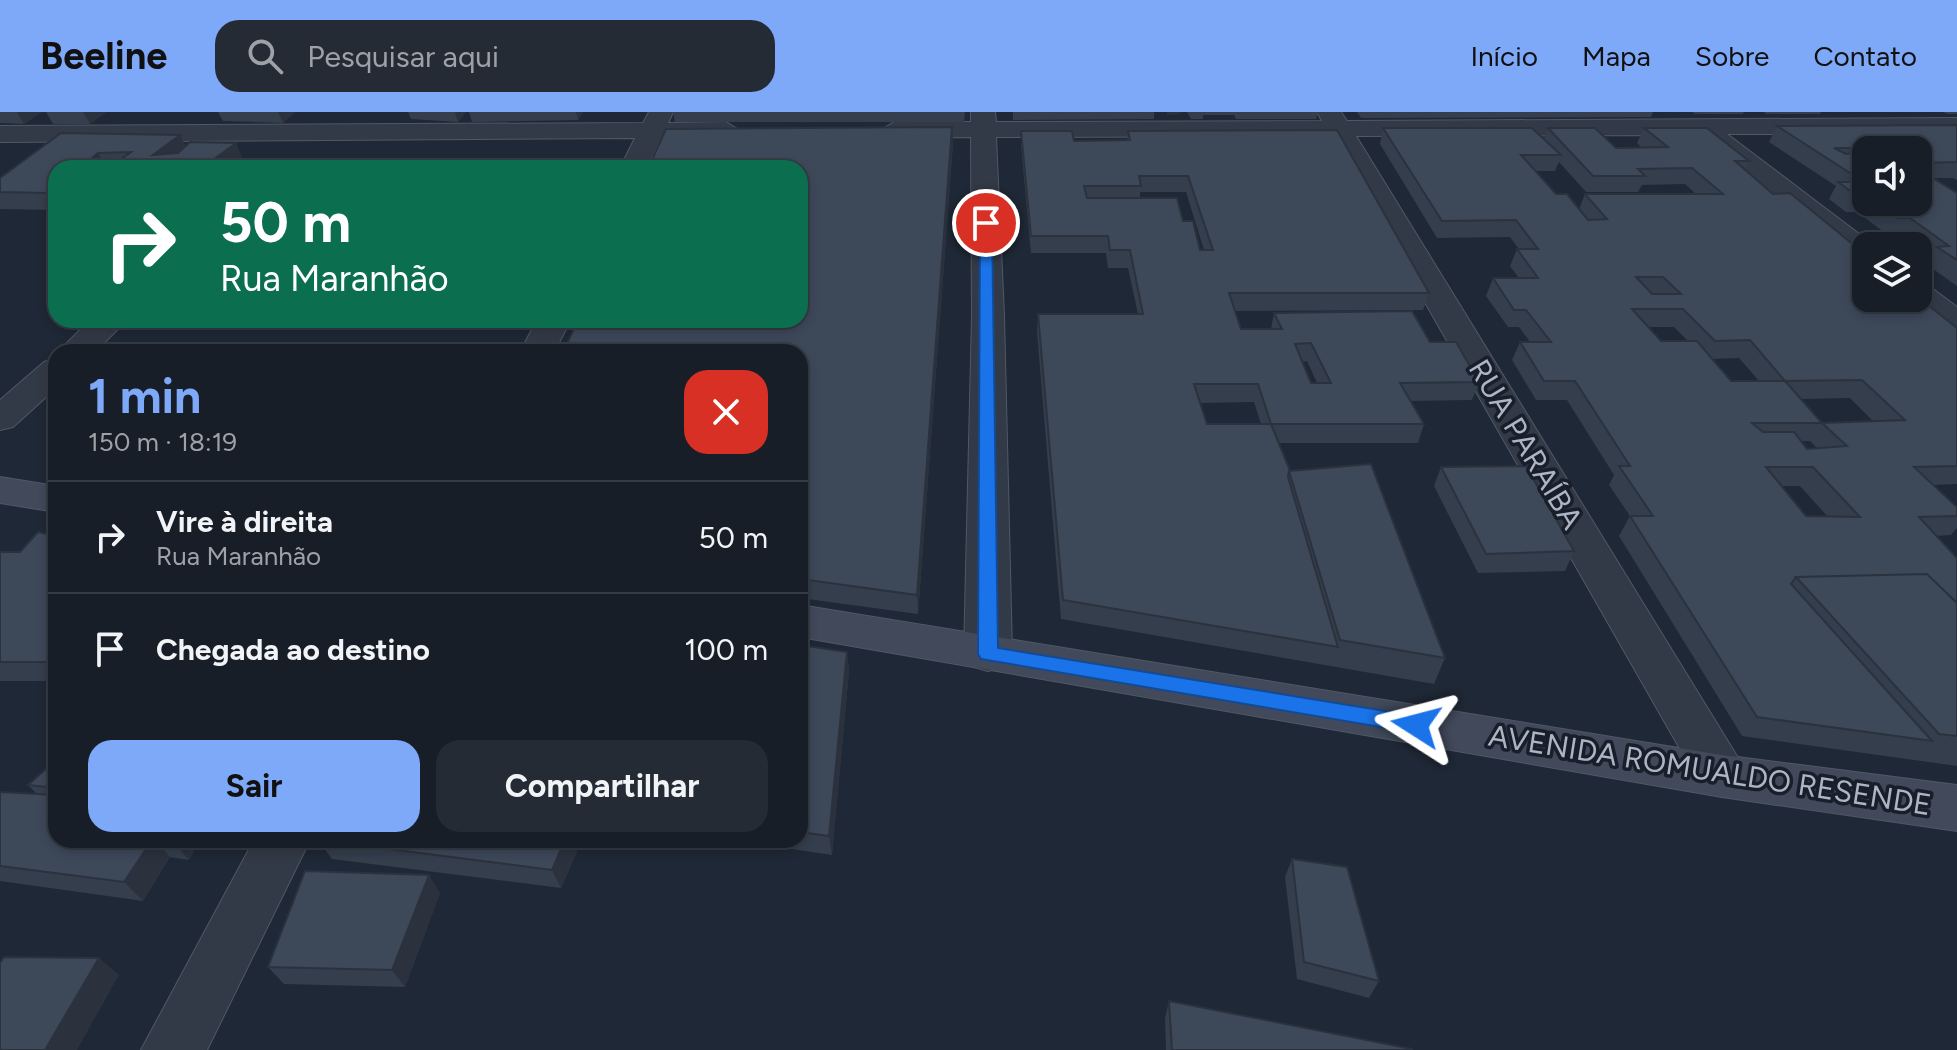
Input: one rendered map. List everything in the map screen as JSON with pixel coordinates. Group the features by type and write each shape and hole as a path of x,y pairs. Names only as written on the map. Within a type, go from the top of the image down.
{"street":[{"path":"282,159 332,112"},
{"path":"1692,120 1852,243"},
{"path":"873,130 983,121 1692,120 1957,126"},
{"path":"637,160 657,121"},
{"path":"0,134 309,133 657,121 747,130"},
{"path":"983,121 988,316 988,654"},
{"name":"RUA PARAÍBA","path":"1334,121 1722,776"},
{"path":"1932,304 1957,323"},
{"path":"84,344 101,328"},
{"path":"0,419 48,376"},
{"path":"0,490 48,498"},
{"name":"AVENIDA ROMUALDO RESENDE","path":"808,622 1722,776 1957,808"},
{"path":"173,1050 279,848"}],"building":[{"path":"1957,125 1957,162 1932,163 1932,136 1852,136 1852,148 1834,148 1852,153 1852,174 1777,126"},
{"path":"952,127 917,595 808,580 808,344 567,344 574,328 808,328 808,160 652,160 666,129"},
{"path":"1383,128 1532,128 1561,155 1521,155 1556,194 1567,194 1588,220 1607,219 1585,194 1723,194 1692,168 1638,169 1645,176 1593,176 1548,128 1595,128 1616,148 1668,147 1644,128 1707,128 1749,161 1735,161 1773,194 1790,193 1852,244 1852,312 1932,312 1932,308 1957,328 1957,466 1914,467 1957,507 1957,516 1919,517 1957,558 1957,603 1927,574 1796,577 1791,584 1932,741 1757,717 1630,516 1653,516 1619,466 1630,466 1575,381 1544,381 1520,342 1551,342 1526,310 1514,310 1493,278 1538,278 1517,249 1538,249 1516,220 1442,221","holes":["1636,277 1663,277 1681,294 1652,294","1632,309 1683,309 1715,341 1750,340 1785,381 1731,381 1697,341 1661,341","1862,380 1905,420 1822,423 1785,381","1752,423 1822,423 1847,446 1807,449 1794,432 1763,432","1766,467 1813,467 1860,517 1806,516"]},
{"path":"1337,130 1429,293 1229,293 1241,329 1282,329 1274,313 1412,311 1430,342 1456,342 1479,382 1400,383 1424,424 1271,424 1289,468 1288,477 1338,647 1063,600 1038,314 1143,314 1130,250 1110,250 1108,236 1031,236 1021,131 1072,131 1074,141 1130,140 1128,131","holes":["1139,176 1188,176 1213,250 1200,250 1193,221 1183,221 1177,198 1087,198 1084,186 1141,186","1311,343 1331,383 1311,383 1295,344","1194,384 1258,384 1271,424 1207,424"]},
{"path":"61,133 180,135 153,155 178,153 190,142 236,143 213,160 120,160 131,152 98,153 90,160 48,160 48,193 0,192 0,178"},
{"path":"1932,178 1957,193 1957,260 1937,247 1949,246 1932,232 1910,218 1895,216 1932,216"},
{"path":"1838,182 1852,182 1852,192"},
{"path":"1371,464 1445,658 1340,640 1289,471"},
{"path":"1526,466 1574,551 1486,554 1441,467"},
{"path":"38,532 48,534 47,662 0,662 0,552 20,552"},
{"path":"1927,574 1957,603 1957,736 1939,734 1796,577"},
{"path":"808,646 847,652 829,836 808,833"},
{"path":"48,767 48,787 28,785"},
{"path":"0,792 48,795 48,848 147,848 124,882 0,866"},
{"path":"380,848 562,848 552,870"},
{"path":"1292,859 1347,867 1379,981 1304,962"},
{"path":"305,871 429,875 392,970 268,967"},
{"path":"4,957 99,958 45,1050 0,1050 0,963"},
{"path":"1169,1001 1412,1049 1412,1050 1172,1050"}],"route":[{"path":"986,223 988,654 1416,725"}]}
